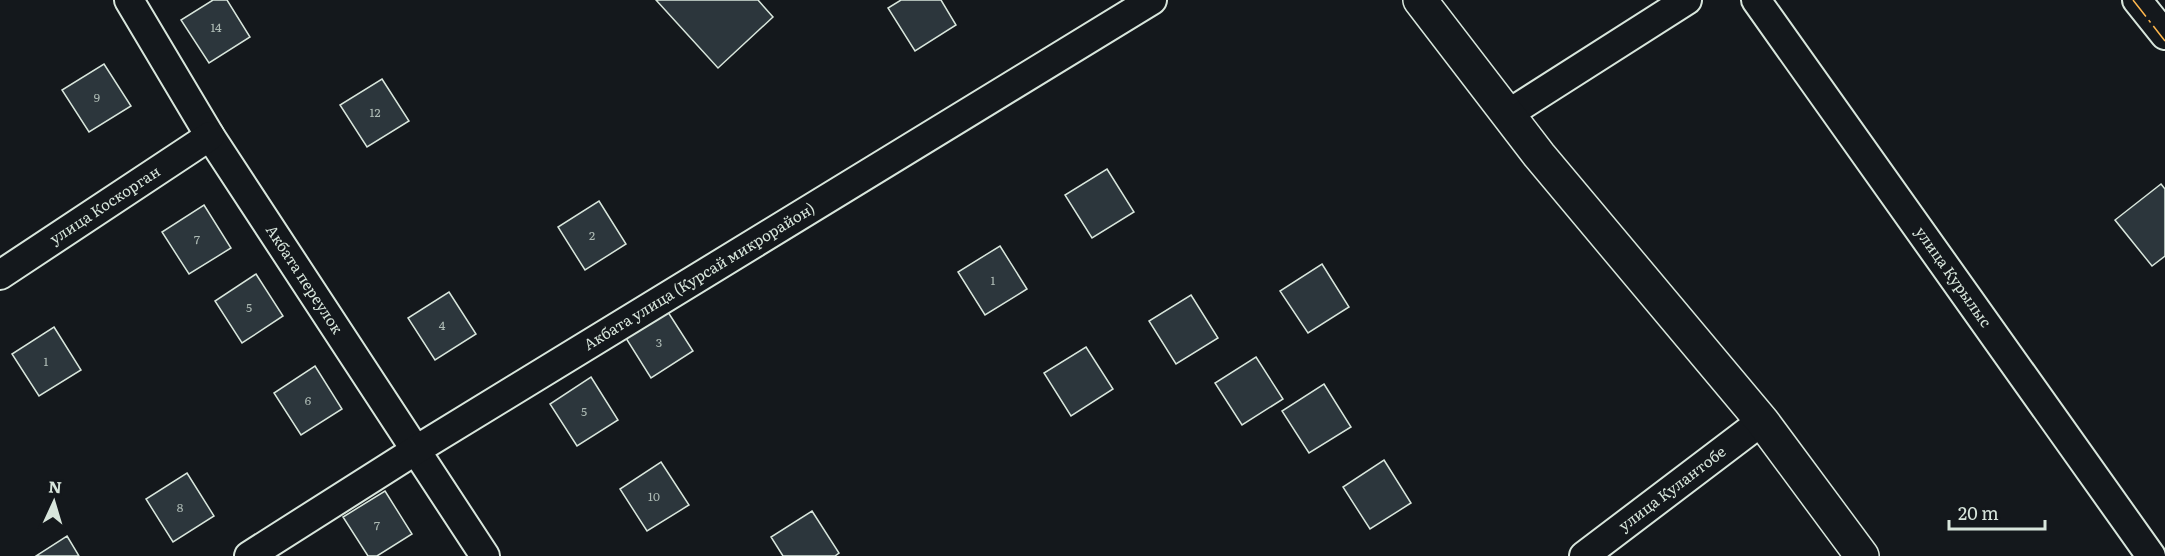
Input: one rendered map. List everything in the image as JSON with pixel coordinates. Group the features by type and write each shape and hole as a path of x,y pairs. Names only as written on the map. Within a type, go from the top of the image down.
{"highway":[{"path":"1420,0 1508,114 1762,421 1862,556"}],"street":[{"name":"Акбата переулок","path":"129,0 210,136 485,556"},
{"name":"Акбата улица (Курсай микрорайон)","path":"249,556 416,450 1152,0"},
{"path":"1508,114 1687,0"},
{"name":"улица Курылыс","path":"1756,0 2151,556"},
{"path":"2137,0 2165,35"},
{"name":"улица Коскорган","path":"0,275 210,136"},
{"name":"улица Кулантобе","path":"1584,556 1762,421"}],"building":[{"path":"213,0 227,0 250,37 209,63 181,20"},
{"path":"656,0 758,0 773,17 718,68"},
{"path":"901,0 941,0 956,25 915,51 888,8"},
{"path":"104,64 131,106 89,132 62,90"},
{"path":"382,79 409,121 367,147 340,105"},
{"path":"1107,169 1134,212 1092,238 1065,195"},
{"path":"2161,184 2165,189 2165,256 2152,266 2115,220"},
{"path":"599,201 626,244 585,270 558,227"},
{"path":"204,205 231,248 189,274 162,232"},
{"path":"1000,246 1027,289 985,315 958,272"},
{"path":"1322,264 1349,307 1308,333 1280,291"},
{"path":"256,274 283,316 242,343 215,301"},
{"path":"449,292 476,334 435,360 408,318"},
{"path":"1191,295 1218,338 1176,364 1149,321"},
{"path":"666,309 693,351 651,378 624,335"},
{"path":"54,327 81,370 39,396 12,354"},
{"path":"1086,347 1113,389 1071,416 1044,373"},
{"path":"1256,357 1283,399 1242,425 1215,383"},
{"path":"315,366 342,409 301,435 274,393"},
{"path":"591,377 618,420 577,446 550,404"},
{"path":"1324,384 1351,427 1309,453 1282,411"},
{"path":"1384,460 1411,503 1370,529 1343,487"},
{"path":"661,462 689,505 647,531 620,489"},
{"path":"187,473 214,516 173,542 146,499"},
{"path":"385,491 412,534 377,556 368,556 343,517"},
{"path":"812,511 839,553 835,556 783,556 771,537"},
{"path":"67,536 79,556 36,556"}],"power":[{"path":"2133,0 2165,41"}]}
